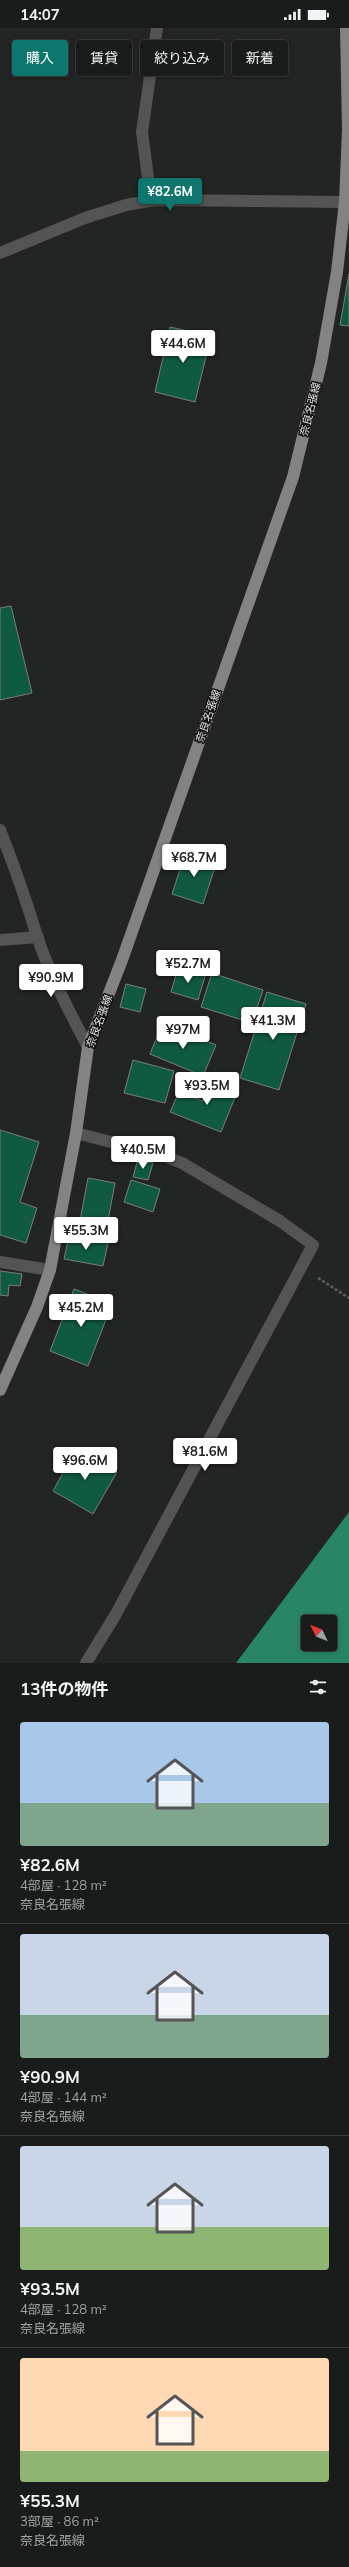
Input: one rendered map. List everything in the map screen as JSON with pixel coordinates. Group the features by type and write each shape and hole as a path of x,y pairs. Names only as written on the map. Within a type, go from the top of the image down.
{"main road":[{"name":"奈良名張線","path":"0,1390 37,1307 50,1270 76,1134 88,1047 122,960 293,477 321,363 337,272 345,202 348,130 346,28"}],"street":[{"path":"151,201 142,132 157,28"},
{"path":"0,253 85,218 126,205 151,201 345,202"},
{"path":"0,830 32,915 38,937 71,1015 88,1047"},
{"path":"0,940 38,937"},
{"path":"76,1134 161,1155 189,1166 280,1221 313,1245 116,1614 86,1663"},
{"path":"0,1262 50,1270"}],"path":[{"path":"300,1267 349,1298"}],"shaded area":[{"path":"349,1512 349,1663 236,1663"}],"building":[{"path":"349,274 349,326 340,325"},
{"path":"170,327 211,336 195,402 155,392"},
{"path":"11,606 32,693 0,700 0,608"},
{"path":"186,851 217,861 203,904 172,894"},
{"path":"178,968 205,976 198,1000 171,992"},
{"path":"212,973 263,990 252,1023 201,1007"},
{"path":"126,984 146,989 140,1012 120,1007"},
{"path":"267,992 306,1004 279,1090 240,1078"},
{"path":"171,1027 216,1045 203,1076 150,1054 159,1032"},
{"path":"133,1060 174,1071 165,1103 124,1093"},
{"path":"212,1080 238,1090 221,1132 170,1112 179,1092 203,1101"},
{"path":"0,1130 39,1142 20,1202 37,1208 26,1243 0,1235"},
{"path":"138,1159 153,1163 148,1180 133,1177"},
{"path":"88,1178 115,1183 106,1231 79,1226"},
{"path":"131,1180 160,1189 153,1212 124,1202"},
{"path":"69,1236 108,1243 103,1266 64,1259"},
{"path":"0,1271 22,1274 20,1286 9,1285 8,1296 0,1295"},
{"path":"74,1289 112,1304 88,1366 50,1351"},
{"path":"76,1449 117,1472 93,1514 53,1491"}]}
